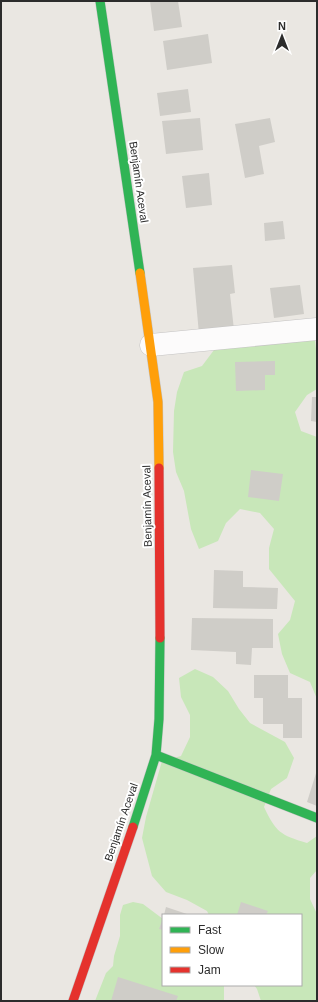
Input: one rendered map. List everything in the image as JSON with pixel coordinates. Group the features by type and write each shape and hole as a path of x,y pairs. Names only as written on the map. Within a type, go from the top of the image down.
{"street":[{"name":"Benjamín Aceval","path":"73,1001 156,755 159,719 160,578 158,402 151,344 100,1"},
{"path":"151,344 317,329"},
{"path":"156,755 317,818"}],"green space":[{"path":"314,330 317,350 317,389 307,395 295,412 301,431 317,437 317,699 310,682 290,673 282,654 278,634 290,620 295,601 269,569 269,548 274,529 260,513 240,509 226,523 218,541 199,549 191,529 184,491 176,472 173,452 174,411 177,392 184,372 202,366 217,346"},
{"path":"195,669 213,677 228,691 250,723 285,742 294,758 287,778 271,789 264,807 272,822 285,835 307,843 317,836 317,870 310,878 310,899 317,914 317,1001 261,1001 255,986 302,986 302,914 208,914 207,911 187,900 166,892 152,876 142,838 146,817 162,761 181,756 190,737 190,715 181,697 179,678"},
{"path":"133,902 143,904 162,918 162,986 224,986 224,1001 95,1001 106,973 113,966 114,956 120,936 120,915 123,905"}],"building":[{"path":"150,1 178,1 182,27 154,31"},
{"path":"208,34 212,63 167,70 163,41"},
{"path":"188,89 191,112 160,116 157,93"},
{"path":"200,118 203,150 166,154 162,121"},
{"path":"270,118 275,142 259,146 264,174 245,178 235,124"},
{"path":"209,173 212,205 186,208 182,176"},
{"path":"283,221 285,239 265,241 264,223"},
{"path":"232,265 235,293 230,294 234,330 199,334 193,268"},
{"path":"300,285 304,314 274,318 270,288"},
{"path":"275,361 275,375 265,375 265,390 236,391 235,362"},
{"path":"312,397 317,397 317,422 311,421"},
{"path":"251,470 283,474 279,501 248,497"},
{"path":"214,570 243,571 243,587 278,588 277,609 213,608"},
{"path":"192,618 273,619 273,648 252,648 251,665 236,664 236,652 191,650"},
{"path":"254,675 288,675 288,698 302,698 302,738 283,738 283,724 263,724 263,698 254,698"},
{"path":"317,770 317,806 307,802"},
{"path":"241,902 268,911 266,914 237,914"},
{"path":"166,907 187,914 164,914"},
{"path":"162,921 162,930 159,929"},
{"path":"118,977 178,996 176,1001 111,1001"}],"traffic: fast":[{"path":"100,1 140,273"},
{"path":"133,827 156,755 159,719 160,638"},
{"path":"156,755 317,818"}],"traffic: slow":[{"path":"140,273 158,402 159,468"}],"traffic: jam":[{"path":"159,468 160,638"},
{"path":"73,1001 133,827"}]}
